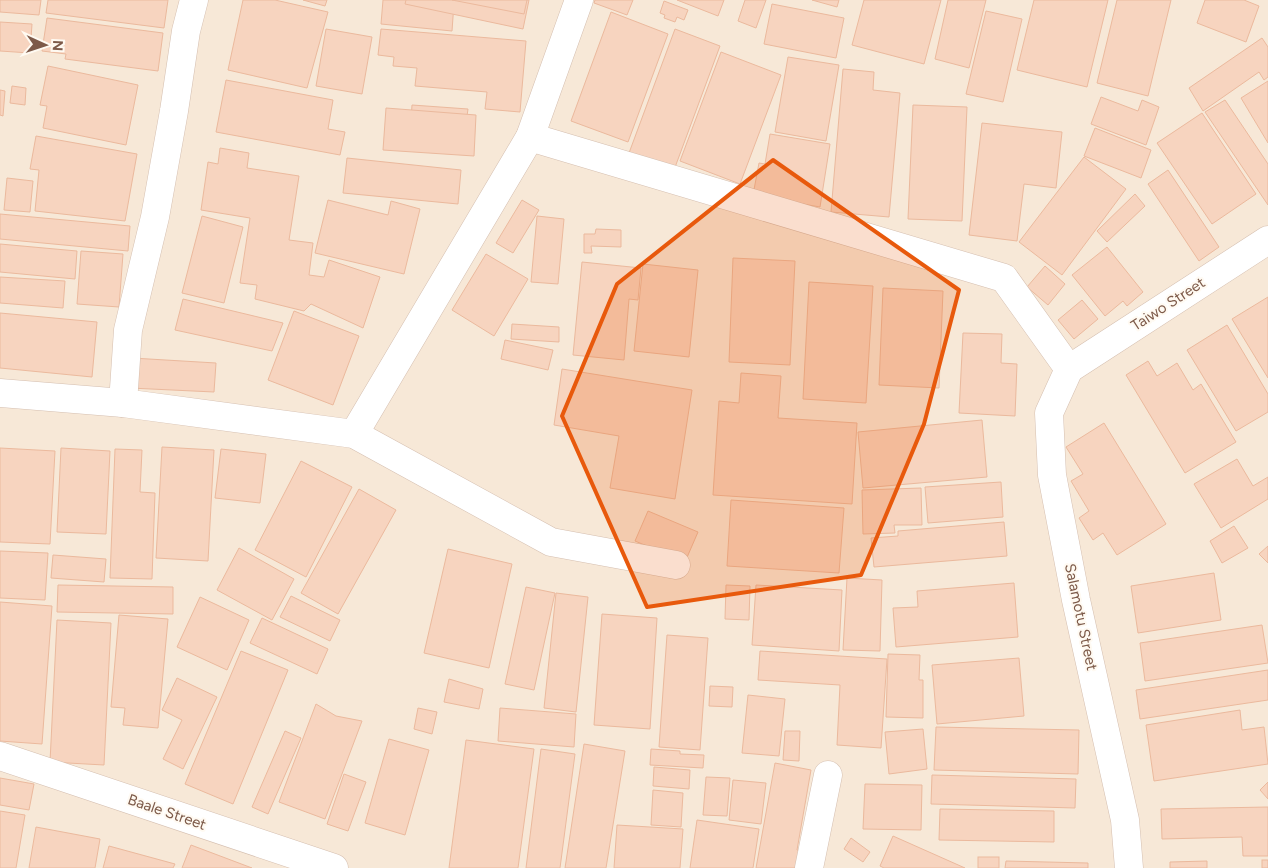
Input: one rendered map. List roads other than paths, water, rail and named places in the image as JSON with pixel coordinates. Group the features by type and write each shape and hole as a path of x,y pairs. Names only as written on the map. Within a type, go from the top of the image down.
{"street":[{"path":"123,402 128,330 155,217 186,31 194,0"},
{"path":"354,434 530,137 579,0"},
{"path":"530,137 1004,278 1068,368"},
{"name":"Taiwo Street","path":"1068,368 1268,240"},
{"name":"Salamotu Street","path":"1068,368 1049,413 1052,475 1076,600 1125,820 1129,868"},
{"path":"0,393 123,402 354,434 551,542 676,565"},
{"name":"Baale Street","path":"0,756 334,868"},
{"path":"809,868 828,775"}]}
